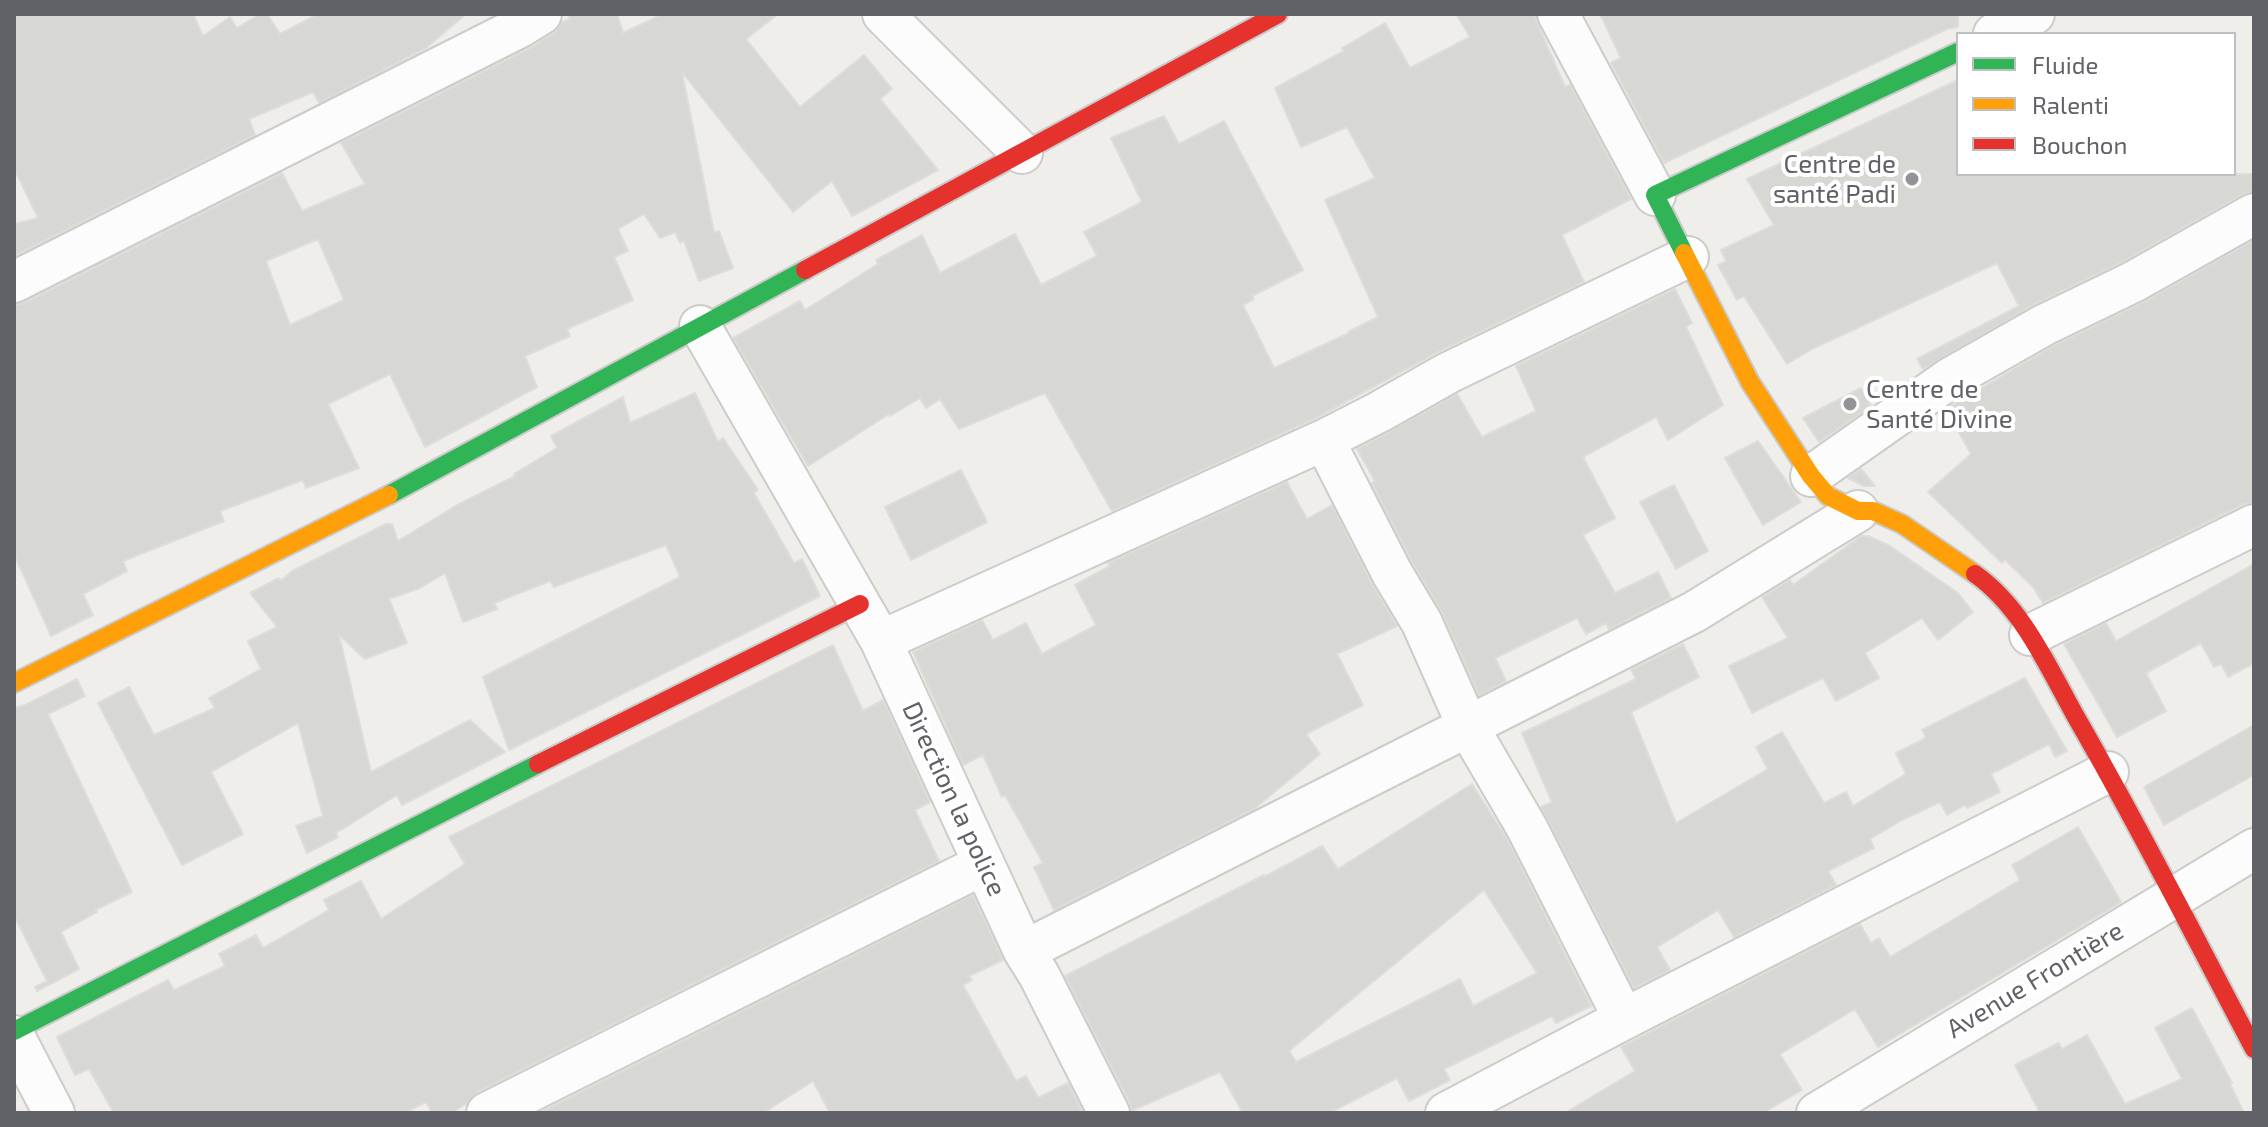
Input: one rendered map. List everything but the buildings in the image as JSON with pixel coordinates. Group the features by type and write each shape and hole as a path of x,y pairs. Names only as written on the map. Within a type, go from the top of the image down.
{"street":[{"path":"14,282 541,14"},
{"path":"883,14 1022,153"},
{"path":"14,683 404,487 1278,14"},
{"path":"1558,14 1688,257 1750,382 1811,476 1828,496 1858,511 1873,511 1902,524 1980,578 2014,612 2108,772 2254,1049"},
{"path":"1998,32 2034,14"},
{"path":"1655,195 1956,53"},
{"path":"1811,476 1949,379 2254,214"},
{"path":"881,641 1324,440 1448,373 1688,257"},
{"name":"Direction la police","path":"700,326 881,641 1024,951 1109,1113"},
{"path":"1324,440 1392,573 1422,623 1468,727 1527,828 1624,1019"},
{"path":"1024,951 1694,612 1858,511"},
{"path":"2030,635 2254,525"},
{"path":"54,1113 14,1033 497,784 860,604"},
{"path":"1446,1113 2108,772"},
{"name":"Avenue Frontière","path":"1817,1113 2254,849"},
{"path":"487,1113 984,864"}],"traffic: fast":[{"path":"1684,253 1655,195 1956,53"},
{"path":"389,495 805,270"},
{"path":"14,1031 538,764"}],"traffic: slow":[{"path":"1684,253 1750,382 1811,476 1828,496 1858,511 1873,511 1902,524 1975,574"},
{"path":"14,683 389,495"}],"traffic: jam":[{"path":"805,270 1278,14"},
{"path":"1975,574 2021,621 2044,659 2254,1049"},
{"path":"538,764 860,604"}],"place":[{"name":"Centre de santé Padi","path":"1912,179"},
{"name":"Centre de Santé Divine","path":"1850,404"}]}
